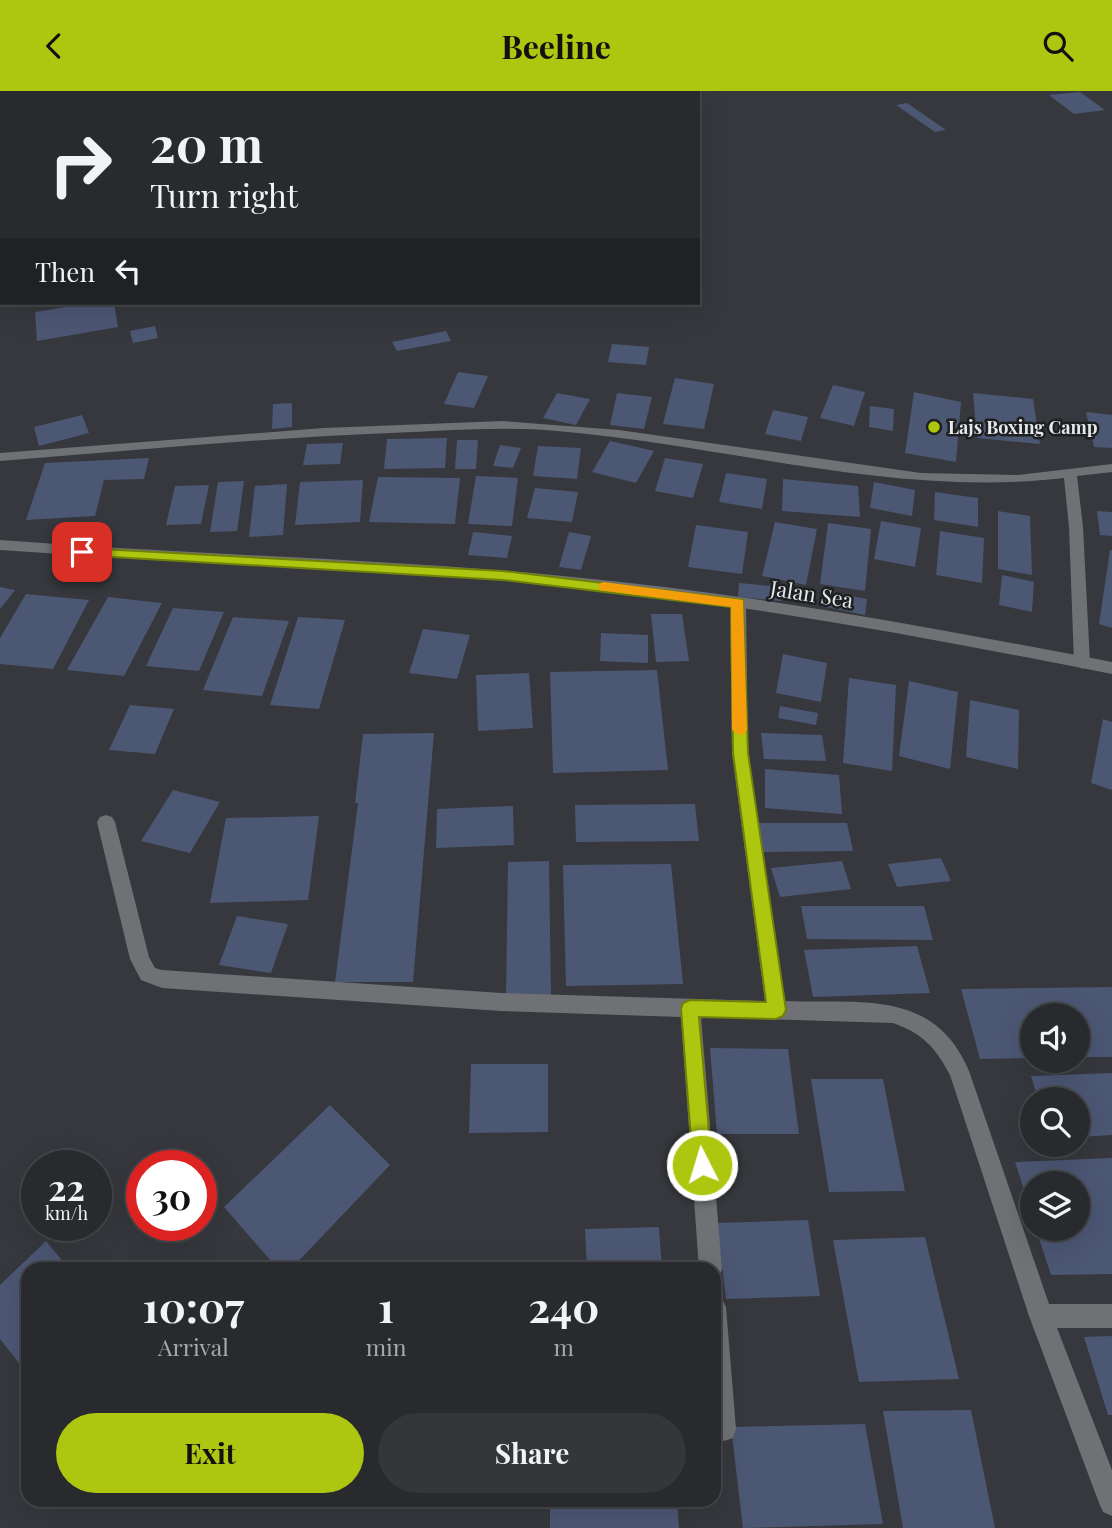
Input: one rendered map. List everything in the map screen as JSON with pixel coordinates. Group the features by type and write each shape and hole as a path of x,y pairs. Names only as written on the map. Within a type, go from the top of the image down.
{"street":[{"path":"0,457 324,432 503,425 556,427 619,434 921,477 987,480 1112,468"},
{"path":"1070,474 1076,527 1082,663"},
{"name":"Jalan Sea","path":"0,545 490,574 738,603 896,628 1112,669"},
{"path":"738,603 737,686 740,753 776,1010"},
{"path":"106,822 140,959 148,974 162,979 500,1002 893,1014 923,1023 944,1042 959,1071 1041,1316 1112,1503"},
{"path":"690,1009 710,1262"},
{"path":"1041,1316 1112,1316"},
{"path":"721,1392 724,1429"}],"building":[{"path":"1080,92 1105,110 1074,114 1049,95"},
{"path":"907,103 946,130 935,132 896,105"},
{"path":"79,305 114,305 118,327 37,341 35,312"},
{"path":"155,326 158,338 133,343 130,331"},
{"path":"446,331 451,341 397,351 392,342"},
{"path":"612,344 649,347 646,365 608,362"},
{"path":"458,372 488,376 474,408 444,404"},
{"path":"675,378 714,384 704,429 663,424"},
{"path":"833,385 865,392 854,426 820,418"},
{"name":"Lajs Boxing Camp","path":"914,392 961,402 956,462 905,453"},
{"path":"557,393 590,399 576,425 543,418"},
{"path":"617,393 652,397 644,429 610,425"},
{"path":"973,393 1033,399 1040,444 977,438"},
{"path":"292,403 292,427 272,429 273,404"},
{"path":"870,406 894,409 893,431 869,427"},
{"path":"773,410 808,417 801,441 765,434"},
{"path":"1086,412 1112,415 1112,448 1094,447"},
{"path":"82,415 89,433 39,446 34,427"},
{"path":"447,438 445,468 384,469 387,439"},
{"path":"457,440 478,440 476,469 455,469"},
{"path":"610,441 654,451 636,483 592,472"},
{"path":"343,443 340,464 303,465 307,444"},
{"path":"500,445 521,448 513,468 493,466"},
{"path":"538,446 581,448 577,479 533,476"},
{"path":"149,458 144,479 104,480 95,516 26,520 45,463"},
{"path":"665,458 703,464 693,498 655,491"},
{"path":"726,473 767,479 762,509 719,502"},
{"path":"476,476 518,478 512,526 468,524"},
{"path":"378,477 460,478 455,524 369,522"},
{"path":"783,479 858,486 860,517 782,511"},
{"path":"363,480 360,522 295,525 300,482"},
{"path":"244,481 237,531 210,532 218,482"},
{"path":"874,482 915,490 912,516 870,508"},
{"path":"287,484 283,535 249,537 255,486"},
{"path":"209,485 201,524 166,525 175,486"},
{"path":"535,488 578,492 572,522 527,518"},
{"path":"935,492 978,498 978,527 934,520"},
{"path":"998,511 1030,516 1032,575 998,569"},
{"path":"1097,511 1112,512 1112,536 1100,535"},
{"path":"881,521 921,528 915,567 874,559"},
{"path":"775,522 817,529 806,585 762,576"},
{"path":"828,523 871,529 865,591 820,584"},
{"path":"696,525 748,532 742,574 688,567"},
{"path":"940,531 984,538 982,583 936,575"},
{"path":"473,532 512,536 507,558 468,555"},
{"path":"569,532 591,536 581,570 559,567"},
{"path":"1112,550 1112,628 1099,624"},
{"path":"1002,575 1034,582 1032,612 999,605"},
{"path":"739,583 782,587 781,601 738,597"},
{"path":"0,587 15,590 0,609"},
{"path":"823,591 867,599 865,615 821,606"},
{"path":"26,594 89,600 53,669 0,664 0,638"},
{"path":"108,597 162,603 124,676 67,670"},
{"path":"173,608 224,612 199,671 146,666"},
{"path":"651,614 682,614 689,661 656,662"},
{"path":"233,617 289,621 262,696 203,690"},
{"path":"298,617 345,620 319,709 270,705"},
{"path":"423,629 470,635 457,679 409,673"},
{"path":"601,633 648,635 648,663 600,661"},
{"path":"783,654 827,663 821,702 776,693"},
{"path":"657,670 668,770 553,773 550,672"},
{"path":"529,673 533,728 478,731 476,675"},
{"path":"849,678 896,685 892,771 843,763"},
{"path":"909,681 958,692 950,769 899,756"},
{"path":"970,700 1019,710 1018,769 966,757"},
{"path":"130,705 174,709 155,754 109,750"},
{"path":"780,706 818,713 816,725 778,718"},
{"path":"1103,719 1112,722 1112,790 1091,783"},
{"path":"434,733 413,982 335,982 358,803 355,803 363,734"},
{"path":"761,733 822,735 826,761 764,759"},
{"path":"765,769 839,775 842,814 765,808"},
{"path":"173,790 220,802 190,853 141,841"},
{"path":"695,804 699,841 576,842 575,805"},
{"path":"513,806 514,845 436,848 437,809"},
{"path":"319,816 308,900 210,903 226,818"},
{"path":"758,823 847,823 853,851 762,852"},
{"path":"941,858 951,881 897,887 888,864"},
{"path":"549,861 551,996 506,997 508,862"},
{"path":"842,861 851,889 780,897 771,868"},
{"path":"671,864 683,984 566,986 563,865"},
{"path":"801,906 924,906 933,940 807,939"},
{"path":"237,916 288,924 271,973 219,965"},
{"path":"917,946 930,993 813,997 804,950"},
{"path":"1112,987 1112,1057 1090,1057 1090,1003 1020,1003 1020,1058 980,1059 961,989"},
{"path":"710,1048 788,1049 799,1134 717,1134"},
{"path":"471,1064 548,1064 548,1132 469,1133"},
{"path":"1112,1073 1112,1135 1090,1136 1090,1087 1034,1087 1031,1076"},
{"path":"811,1079 883,1079 905,1191 829,1192"},
{"path":"330,1105 390,1165 298,1262 272,1262 224,1207"},
{"path":"1112,1158 1112,1274 1051,1275 1040,1241 1090,1241 1090,1171 1020,1171 1020,1177 1015,1162"},
{"path":"808,1220 820,1296 726,1299 717,1223"},
{"path":"659,1227 662,1262 587,1262 585,1229"},
{"path":"925,1237 959,1379 859,1382 833,1240"},
{"path":"46,1241 63,1262 24,1262"},
{"path":"21,1265 21,1366 0,1339 0,1285"},
{"path":"1112,1336 1112,1415 1108,1415 1084,1337"},
{"path":"971,1410 995,1528 903,1528 883,1411"},
{"path":"865,1424 883,1524 743,1528 731,1427"},
{"path":"550,1507 678,1507 679,1528 550,1528"}],"slow traffic":[{"path":"603,587 738,603 739,730"}],"place":[{"name":"Lajs Boxing Camp","path":"934,427"}],"route":[{"path":"82,552 503,575 738,603 737,686 740,753 776,1010 690,1009 702,1165"}]}
